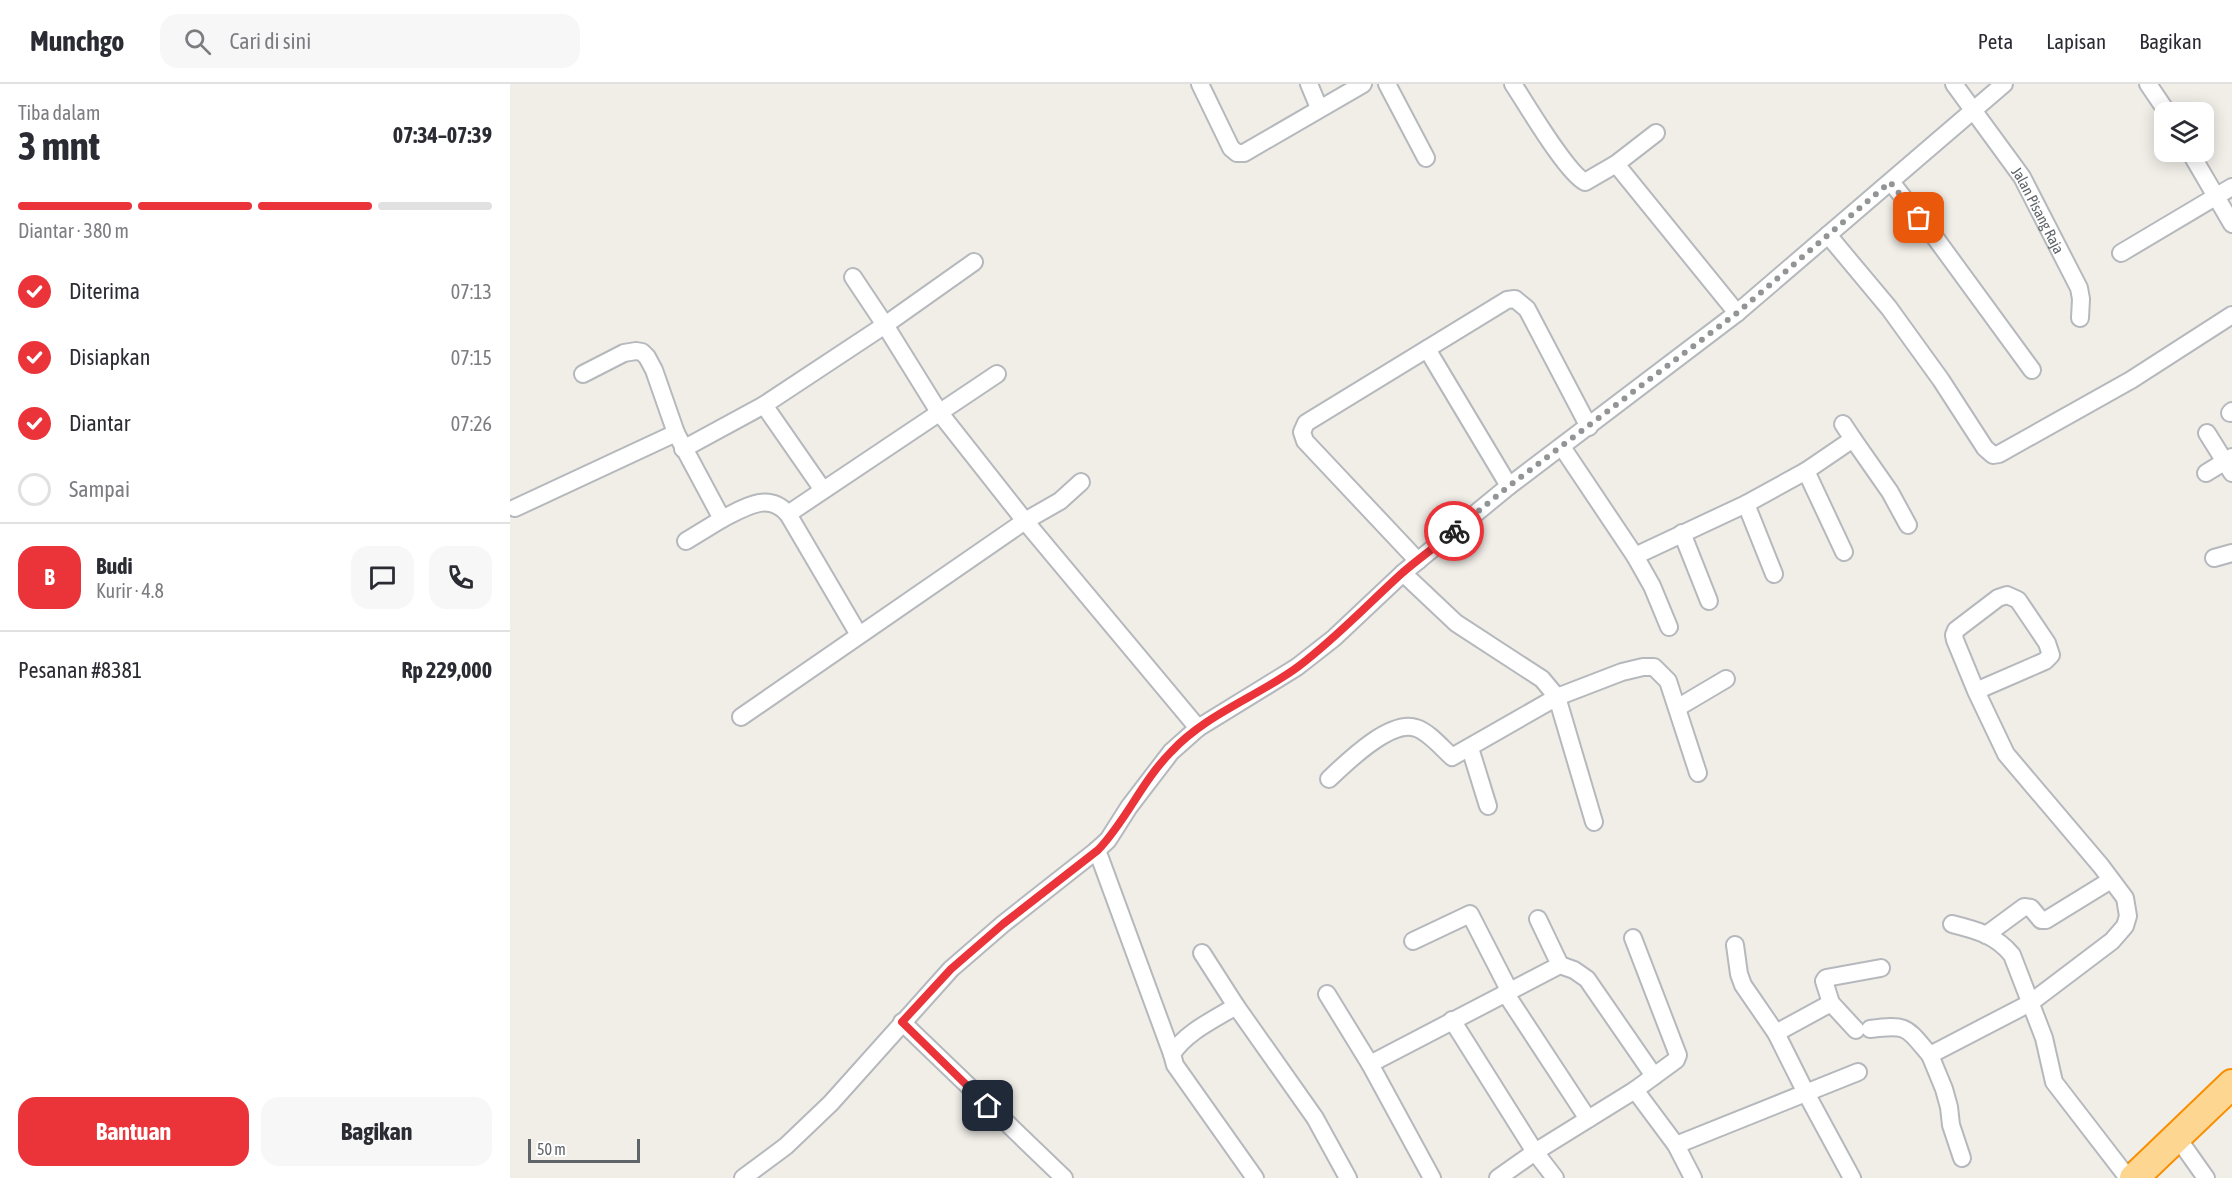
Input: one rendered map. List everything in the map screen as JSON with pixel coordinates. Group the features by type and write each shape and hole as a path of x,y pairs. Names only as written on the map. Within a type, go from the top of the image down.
{"highway":[{"path":"2134,1178 2232,1084"}],"street":[{"path":"1200,84 1227,141 1237,153 1244,153 1363,84"},
{"path":"1309,84 1319,108"},
{"path":"1387,84 1426,158"},
{"path":"1513,84 1560,154 1579,179 1585,182 1616,164 1656,133"},
{"name":"Jalan Pisang Raja","path":"1954,84 2022,177 2079,288 2080,318"},
{"path":"743,1178 786,1146 831,1103 951,969 1003,924 1098,850 1108,840 1129,807 1171,752 1198,728 1297,667 1334,638 1403,573 1509,486 1737,313 2004,84"},
{"path":"2148,84 2160,102"},
{"path":"2196,162 2232,224"},
{"path":"1616,164 1737,313"},
{"path":"1890,182 1934,236 2032,370"},
{"path":"2121,253 2232,187"},
{"path":"1828,235 1889,308 1941,380 1984,448 1993,455 1999,454 2131,380 2232,315"},
{"path":"683,449 764,405 885,325 974,262"},
{"path":"853,277 939,412 1025,521 1198,728"},
{"path":"1418,561 1305,441 1302,432 1306,423 1507,300 1515,298 1527,309 1589,427"},
{"path":"1427,349 1509,486"},
{"path":"583,374 624,353 642,352 652,364 675,433 722,519"},
{"path":"788,514 997,374"},
{"path":"764,405 823,490"},
{"path":"1843,424 1890,492 1908,525"},
{"path":"515,508 675,433"},
{"path":"2206,473 2230,463 2207,433"},
{"path":"1635,556 1746,504 1806,471 1853,439"},
{"path":"1562,447 1635,556 1652,586 1669,627"},
{"path":"1806,471 1844,552"},
{"path":"741,717 1025,521 1060,501 1081,483"},
{"path":"687,541 722,519 751,505 766,501 780,504 860,635"},
{"path":"1746,504 1774,574"},
{"path":"1682,533 1709,600"},
{"path":"2214,558 2232,553"},
{"path":"1403,573 1456,623 1542,679 1557,697 1594,822"},
{"path":"1930,1055 2030,1003 2112,941 2126,926 2128,916 2125,898 2006,754 1976,691 1955,640 1954,633 1998,598 2007,595 2018,600 2047,643 2052,656 1976,691"},
{"path":"1329,779 1355,754 1385,734 1405,726 1416,728 1452,757 1557,697 1622,672 1643,667 1654,668 1668,681 1698,773"},
{"path":"1677,708 1726,679"},
{"path":"1470,748 1488,806"},
{"path":"1098,850 1175,1065 1252,1177"},
{"path":"1986,935 2024,908 2031,908 2042,920 2046,920 2111,880"},
{"path":"1413,941 1470,914 1508,993 1588,1119"},
{"path":"1538,919 1560,965 1574,970 1587,979 1654,1076"},
{"path":"1953,924 1986,935 2003,944 2012,955 2044,1038 2054,1082 2128,1178"},
{"path":"1498,1178 1535,1152 1635,1090 1676,1060 1678,1055 1634,938"},
{"path":"1735,945 1743,985 1776,1033 1852,1178"},
{"path":"1202,953 1236,1006 1315,1118 1348,1178"},
{"path":"1370,1064 1560,965"},
{"path":"1881,968 1826,978 1824,981 1831,1003 1863,1030 1903,1027 1930,1055 1944,1089 1951,1125 1962,1158"},
{"path":"1327,994 1370,1064 1432,1178"},
{"path":"1776,1033 1831,1003"},
{"path":"1172,1054 1179,1044 1193,1032 1236,1006"},
{"path":"1452,1020 1535,1152 1555,1178"},
{"path":"902,1022 1064,1178"},
{"path":"1676,1145 1858,1072"},
{"path":"1635,1090 1676,1145 1693,1178"},
{"path":"2177,1137 2206,1178"}],"way so far":[{"path":"1454,531 1509,486 1737,313 1890,182 1919,218"}],"route":[{"path":"988,1106 902,1022 951,969 1108,840 1129,807 1171,752 1198,728 1297,667 1334,638 1403,573 1454,531"}]}
